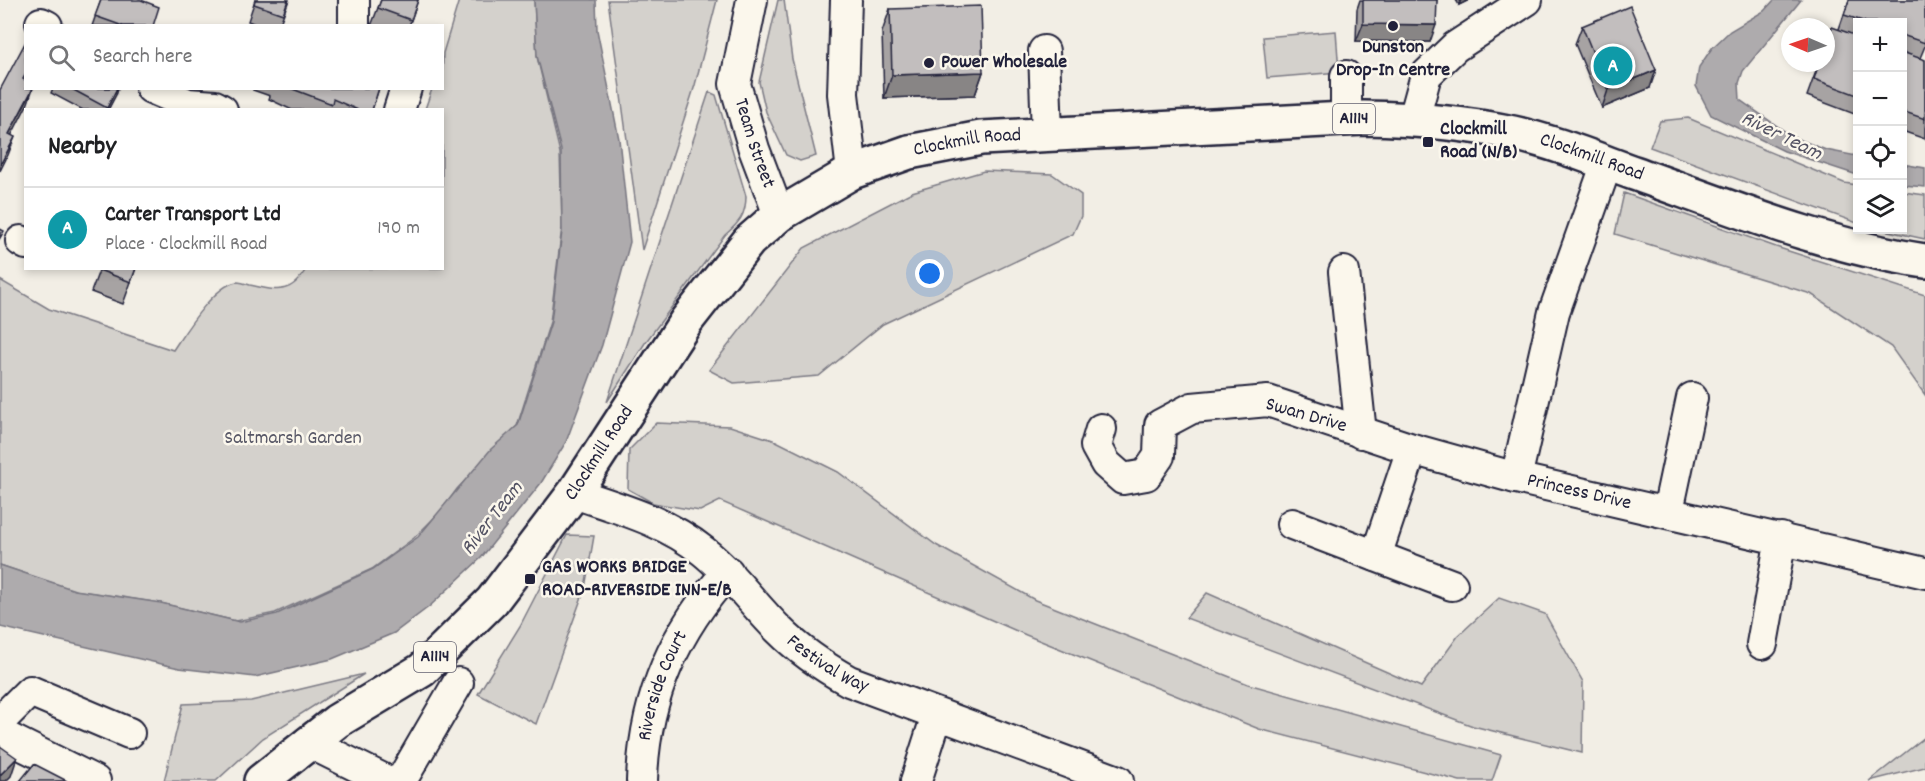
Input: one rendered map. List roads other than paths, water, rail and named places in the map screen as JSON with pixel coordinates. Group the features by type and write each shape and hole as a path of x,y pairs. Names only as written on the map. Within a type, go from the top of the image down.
{"main road":[{"name":"Clockmill Road","path":"261,781 337,721 422,670 492,601 574,493 693,311 749,241 779,215 852,172 884,159 944,144 981,138 1346,119 1414,119 1514,134 1607,163 1786,228 1872,253 1925,261"}],"street":[{"path":"354,0 354,24"},
{"path":"846,0 843,94 852,172"},
{"path":"1414,119 1426,75 1455,47 1527,0"},
{"name":"Team Street","path":"751,5 735,84 754,149 779,215"},
{"path":"1044,51 1047,135"},
{"path":"1346,76 1346,119"},
{"path":"400,108 405,90"},
{"path":"152,96 218,108"},
{"name":"Princess Drive","path":"1607,163 1554,312 1516,477 1925,573"},
{"path":"1344,272 1361,433"},
{"path":"1668,511 1692,398"},
{"name":"Swan Drive","path":"1101,429 1096,446 1106,464 1122,479 1146,475 1159,456 1160,425 1192,408 1268,401 1412,449 1516,477"},
{"path":"1376,556 1412,449"},
{"name":"Festival Way","path":"574,493 630,512 667,528 701,549 728,572 779,630 821,666 849,681 1118,781"},
{"path":"1292,524 1452,585"},
{"path":"1762,644 1781,538"},
{"name":"Riverside Court","path":"642,781 648,724 658,685 671,653 686,624 728,572"},
{"path":"401,781 458,683"},
{"path":"0,721 30,692 129,733"},
{"path":"916,781 937,715"},
{"path":"0,734 95,781"},
{"path":"308,742 387,781"}],"water":[{"name":"River Team","path":"534,0 596,0 597,30 619,139 630,242 602,345 566,442 541,483 481,558 430,606 394,633 332,659 255,677 179,668 0,627 0,565 75,590 161,603 240,622 277,614 373,569 418,537 491,449 518,425 551,322 562,231 561,150 537,56"},
{"name":"River Team","path":"1774,0 1801,0 1786,18 1781,18 1781,24 1743,71 1739,83 1740,100 1793,137 1826,150 1853,155 1853,174 1784,151 1711,115 1696,86 1699,67 1712,48 1730,31 1764,11"},
{"path":"1907,165 1925,168 1925,187 1907,185"}],"place":[{"name":"Dunston Drop-In Centre","path":"1393,26"},
{"name":"Power Wholesale","path":"929,63"},
{"name":"Carter Transport Ltd","path":"1613,66"},
{"name":"Clockmill Road (N/B)","path":"1428,142"},
{"name":"GAS WORKS BRIDGE ROAD-RIVERSIDE INN-E/B","path":"530,579"}],"park label":[{"name":"Saltmarsh Garden","path":"293,439"}]}
